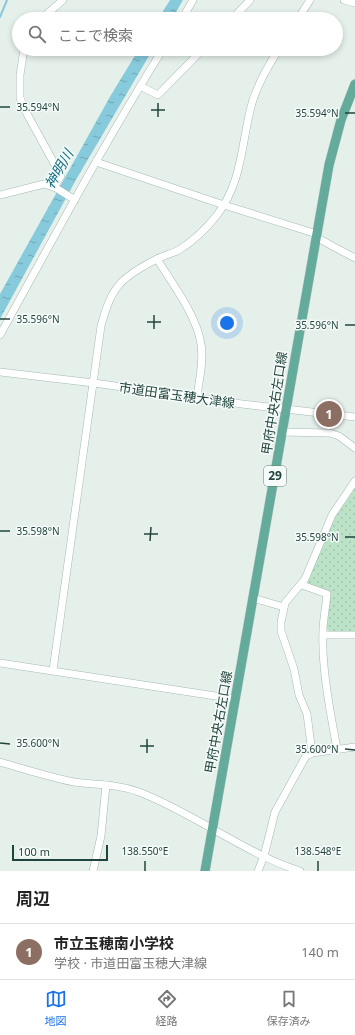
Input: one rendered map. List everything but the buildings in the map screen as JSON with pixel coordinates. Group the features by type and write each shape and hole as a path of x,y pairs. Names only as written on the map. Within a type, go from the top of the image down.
{"main road":[{"name":"甲府中央右左口線","path":"205,871 329,165 346,104 355,84"}],"street":[{"path":"49,12 62,0"},
{"path":"186,12 193,0"},
{"path":"239,12 250,0"},
{"path":"302,12 310,0"},
{"path":"344,0 355,3"},
{"path":"23,56 20,75 20,98 60,176 55,188"},
{"path":"0,335 73,198 159,56"},
{"path":"140,86 158,95 196,56"},
{"path":"53,670 101,326 109,303 119,284 127,277 190,242 224,206 234,186 239,170 248,121 259,83 275,56"},
{"path":"96,162 317,236 336,248 355,257"},
{"path":"0,196 44,184 73,198"},
{"path":"157,259 199,331 202,345 202,360 197,397"},
{"name":"市道田富玉穂大津線","path":"0,372 355,417"},
{"path":"282,432 329,434 339,436 355,448"},
{"path":"312,752 307,714 299,695 294,669 281,631 281,622 285,603 302,585 332,515 355,481"},
{"path":"302,585 327,594 324,635 325,669 337,749"},
{"path":"253,598 284,607"},
{"path":"324,635 355,635"},
{"path":"0,663 235,699"},
{"path":"258,871 264,856 275,812 306,756 312,752 355,747"},
{"path":"0,762 63,780 126,788 139,792 264,856 300,871"},
{"path":"93,871 101,836 106,785"}],"green space":[{"path":"355,488 355,632 330,632 326,628 331,592 311,585 308,583 308,579 334,519"}],"water":[{"path":"170,0 183,0 176,12 162,12"},
{"path":"135,56 149,56 77,178 0,319 0,294 111,95"}],"waterway":[{"path":"0,17 7,0"}],"place":[{"name":"市立玉穂南小学校","path":"329,414"}],"water label":[{"name":"神明川","path":"59,169"}]}
